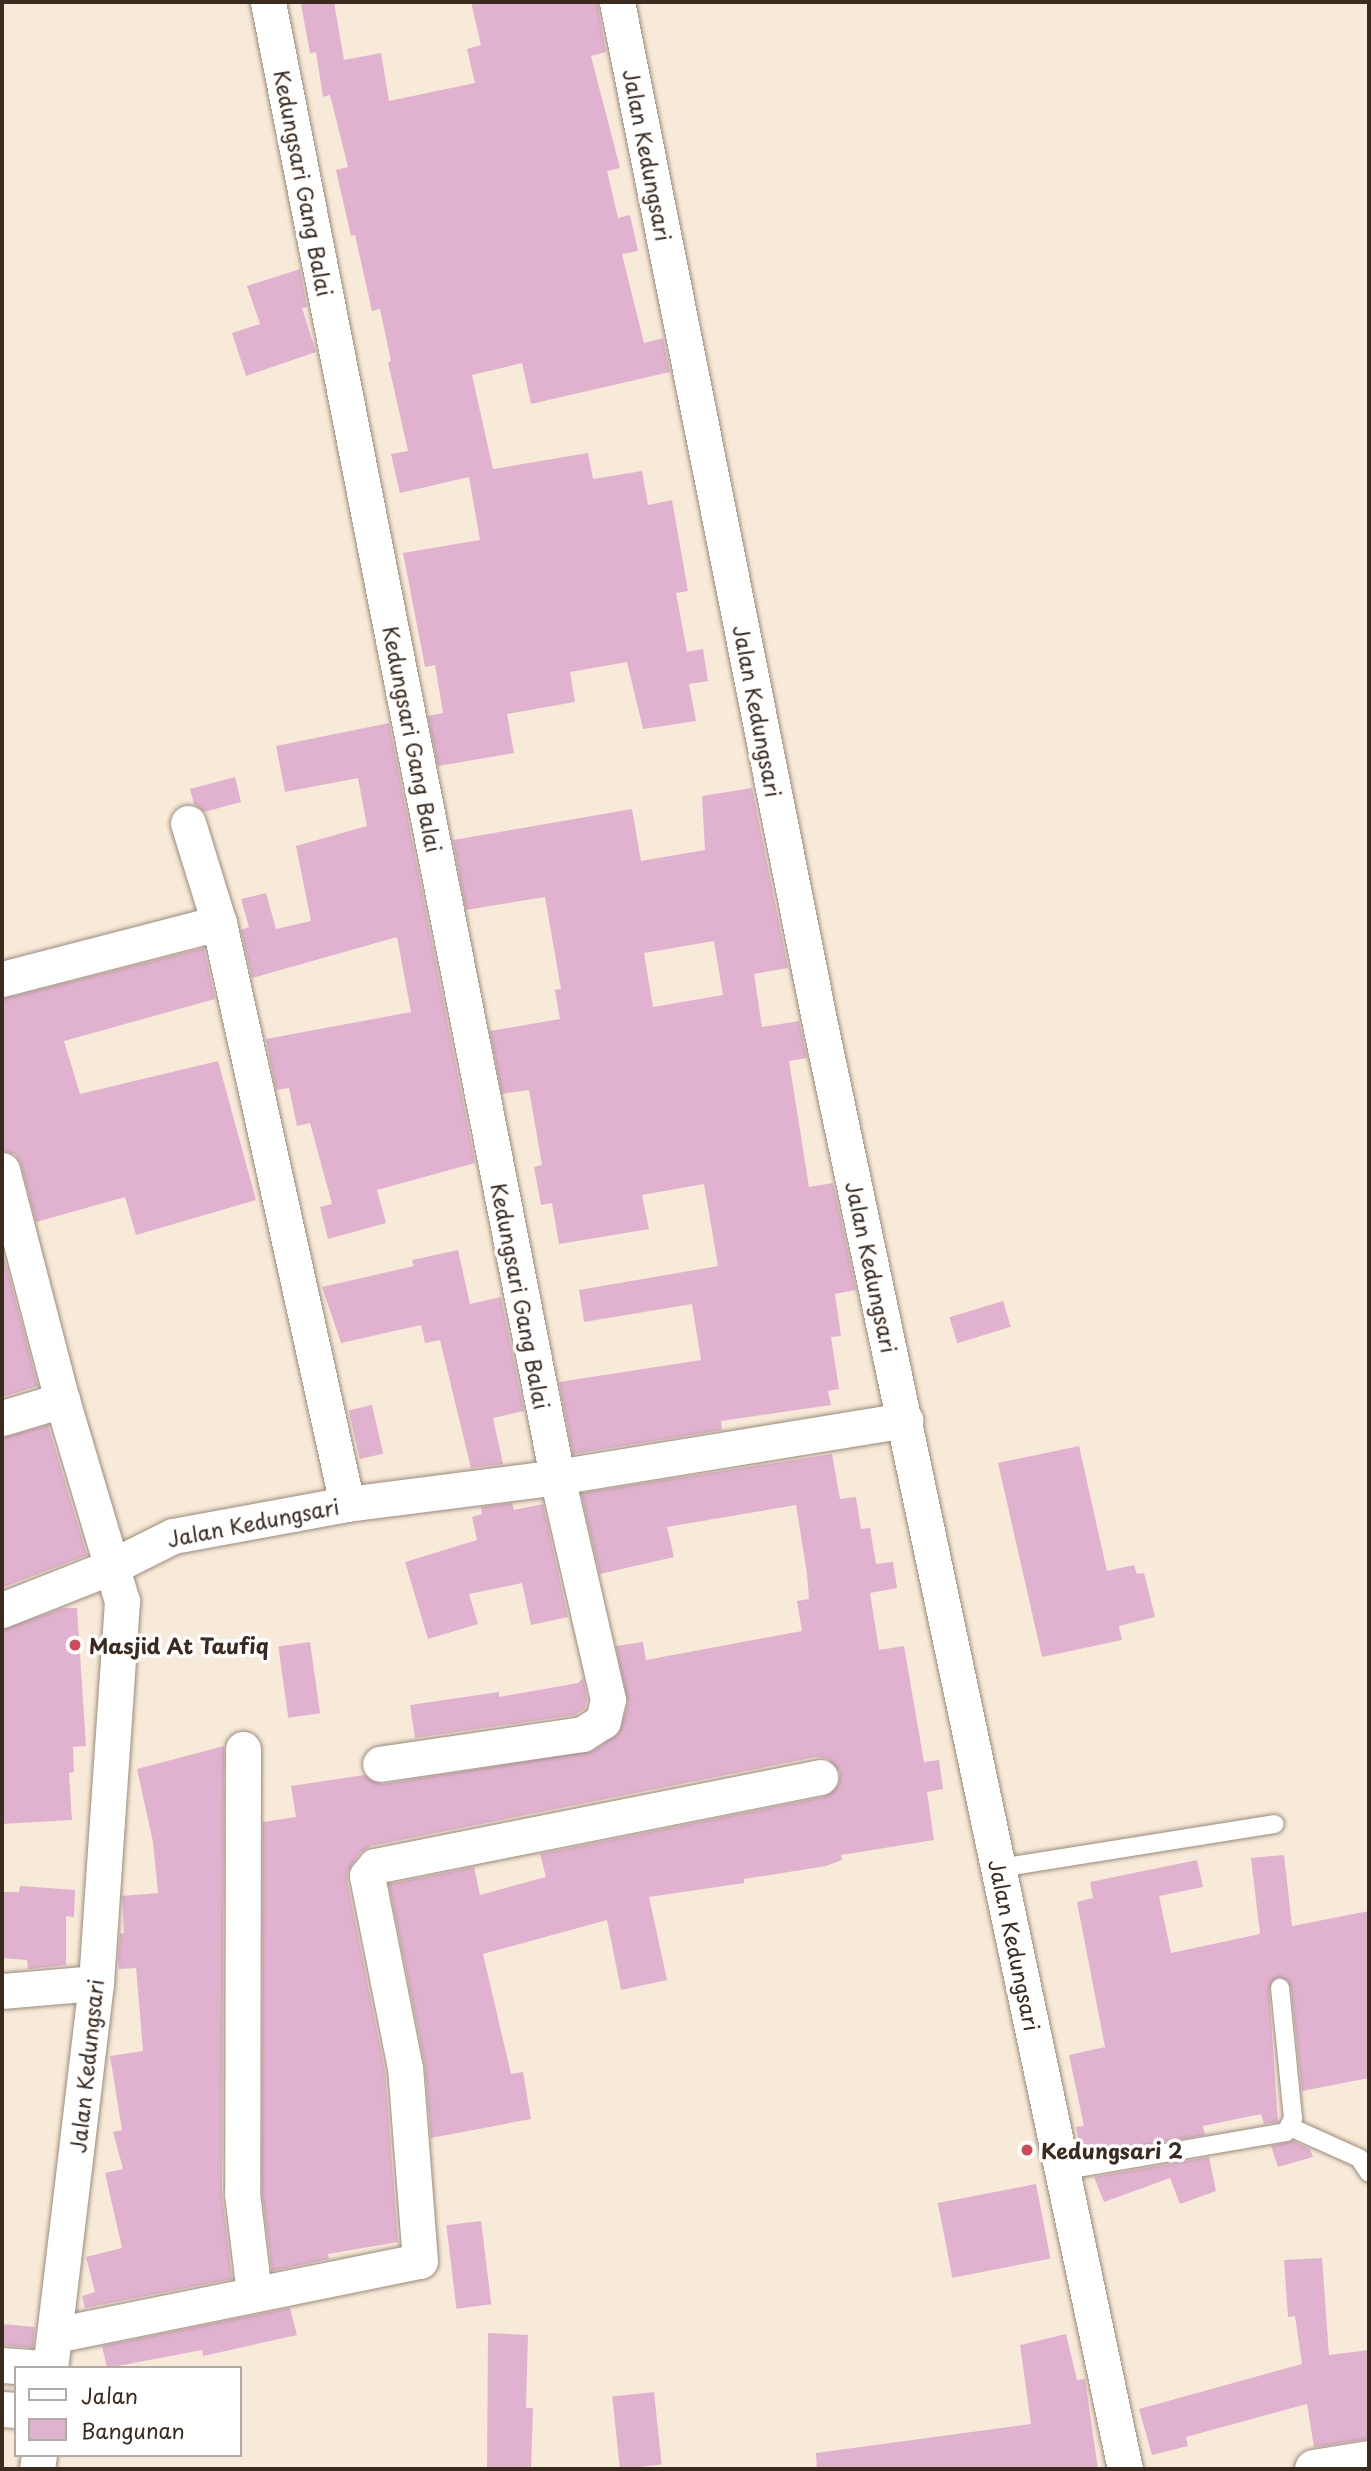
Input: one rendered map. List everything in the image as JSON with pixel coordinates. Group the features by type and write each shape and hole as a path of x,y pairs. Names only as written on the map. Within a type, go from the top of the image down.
{"street":[{"name":"Kedungsari Gang Balai","path":"268,2 557,1477 608,1699 603,1721 582,1734 380,1764"},
{"name":"Jalan Kedungsari","path":"617,2 818,1015 1125,2469"},
{"path":"188,823 219,923 347,1504"},
{"path":"2,979 219,923"},
{"path":"2,1170 9,1220 113,1566 2,1610"},
{"path":"2,1418 62,1400"},
{"name":"Jalan Kedungsari","path":"53,2351 96,1983 122,1601 113,1566 173,1536 347,1504 557,1477 905,1420"},
{"path":"243,1749 242,2203 254,2293"},
{"path":"53,2351 254,2293 420,2261 405,2067 367,1876 369,1870 382,1863 820,1777"},
{"path":"2,1991 96,1983"},
{"path":"1314,2469 1369,2460"}],"lane":[{"path":"1000,1868 1275,1824"},
{"path":"1061,2171 1280,2135 1290,2127 1293,2118 1280,1988"},
{"path":"1290,2127 1359,2158 1369,2174"}],"building":[{"path":"334,2 344,60 381,53 389,101 475,83 467,49 481,45 471,2 597,2 606,52 591,56 620,168 607,171 618,218 630,215 638,251 622,254 644,343 663,338 670,372 531,404 522,363 472,375 493,469 588,453 593,479 642,471 648,505 672,500 688,591 676,593 687,652 703,649 708,681 689,684 696,721 643,729 627,662 570,672 575,702 507,714 514,753 438,766 428,716 443,713 435,665 425,667 403,553 480,540 469,477 400,493 391,454 408,451 388,362 391,361 380,309 372,311 355,235 351,236 336,170 348,167 330,95 323,97 316,52 310,53 301,4"},
{"path":"300,269 307,307 302,308 316,352 246,376 232,333 260,324 247,286"},
{"path":"389,723 475,1163 377,1190 386,1223 328,1239 320,1207 332,1204 310,1123 297,1126 289,1088 276,1090 266,1039 411,1012 397,937 252,978 241,930 249,927 241,899 266,893 276,929 311,921 296,846 367,826 358,778 285,792 276,746"},
{"path":"235,777 241,802 204,812 194,804 190,789"},
{"path":"752,788 788,968 754,974 762,1027 799,1021 807,1058 789,1061 809,1187 833,1183 856,1290 835,1294 841,1336 831,1337 839,1389 828,1391 831,1405 721,1421 722,1430 573,1454 559,1382 701,1360 692,1304 584,1322 579,1290 718,1266 704,1184 642,1195 649,1229 559,1244 552,1203 541,1205 534,1167 542,1165 529,1090 502,1094 490,1031 560,1019 555,990 561,989 545,897 466,910 453,840 632,809 641,861 705,850 702,796","holes":["714,941 723,995 653,1007 644,953"]},
{"path":"204,948 215,999 64,1041 80,1094 218,1061 256,1200 136,1235 125,1197 36,1222 21,1164 16,1155 2,1150 2,999"},
{"path":"2,1249 38,1386 2,1397"},
{"path":"458,1250 470,1304 501,1297 524,1411 493,1418 503,1464 471,1468 440,1340 425,1343 421,1325 341,1343 322,1287 414,1266 412,1260"},
{"path":"1003,1301 1011,1327 957,1343 949,1317"},
{"path":"372,1405 383,1454 360,1459 349,1410"},
{"path":"48,1425 87,1555 2,1588 2,1438"},
{"path":"1079,1446 1107,1571 1134,1565 1137,1574 1144,1573 1155,1617 1119,1626 1122,1640 1042,1657 998,1463"},
{"path":"832,1454 840,1499 856,1497 861,1529 870,1528 876,1564 893,1562 897,1588 870,1593 879,1650 904,1646 924,1762 939,1760 943,1789 927,1792 934,1840 841,1855 842,1860 826,1866 744,1879 744,1883 649,1897 667,1980 621,1990 607,1920 483,1954 511,2074 523,2072 531,2119 431,2138 425,2064 389,1884 474,1867 480,1895 546,1877 540,1854 824,1797 839,1784 840,1772 827,1758 816,1757 371,1846 360,1853 348,1871 347,1880 385,2071 398,2242 328,2254 329,2259 272,2271 262,2192 263,1822 296,1817 291,1786 364,1775 383,1784 593,1751 619,1733 628,1703 616,1646 643,1642 646,1660 802,1631 797,1601 809,1599 796,1505 667,1527 674,1557 600,1574 581,1493"},
{"path":"512,1503 514,1510 543,1504 568,1617 531,1625 522,1583 469,1594 478,1624 428,1639 405,1562 477,1540 472,1517 482,1514 481,1507"},
{"path":"63,1608 77,1608 86,1746 73,1747 74,1772 69,1773 72,1820 2,1824 2,1630"},
{"path":"310,1642 320,1713 288,1718 278,1646"},
{"path":"583,1678 587,1699 585,1708 575,1715 415,1738 410,1705 499,1692 499,1697 578,1683"},
{"path":"224,1746 222,2193 232,2279 85,2308 82,2296 95,2292 86,2257 122,2248 105,2173 123,2169 113,2132 122,2130 110,2056 143,2051 136,1968 119,1969 118,1958 120,1934 124,1933 122,1896 158,1893 153,1842 137,1769"},
{"path":"1284,1855 1292,1926 1369,1911 1369,2078 1302,2091 1291,1987 1278,1977 1269,1989 1278,2122 1264,2124 1261,2114 1203,2126 1205,2135 1082,2156 1076,2127 1084,2126 1069,2055 1105,2047 1077,1902 1093,1898 1090,1882 1197,1860 1203,1887 1159,1896 1171,1953 1260,1934 1251,1858"},
{"path":"20,1886 75,1890 74,1917 66,1916 66,1965 28,1969 27,1960 2,1958 2,1892 19,1892"},
{"path":"1293,2141 1310,2149 1313,2157 1278,2167 1271,2146"},
{"path":"1209,2157 1216,2191 1180,2204 1170,2178 1104,2202 1094,2177"},
{"path":"1036,2184 1051,2259 952,2278 938,2203"},
{"path":"481,2221 491,2304 456,2309 446,2225"},
{"path":"1322,2258 1329,2355 1369,2350 1369,2439 1314,2447 1307,2404 1186,2437 1188,2446 1152,2455 1139,2409 1302,2364 1295,2316 1288,2317 1284,2260"},
{"path":"290,2308 297,2335 203,2356 202,2350 118,2366 107,2366 102,2346"},
{"path":"2,2324 35,2327 33,2348 2,2345"},
{"path":"488,2333 528,2335 526,2408 533,2408 531,2469 487,2469"},
{"path":"1066,2334 1077,2380 1085,2379 1098,2469 817,2469 816,2453 1031,2424 1020,2345"},
{"path":"654,2392 662,2465 620,2469 612,2396"}],"place":[{"name":"Masjid At Taufiq","path":"75,1645"},
{"name":"Kedungsari 2","path":"1027,2150"}]}
